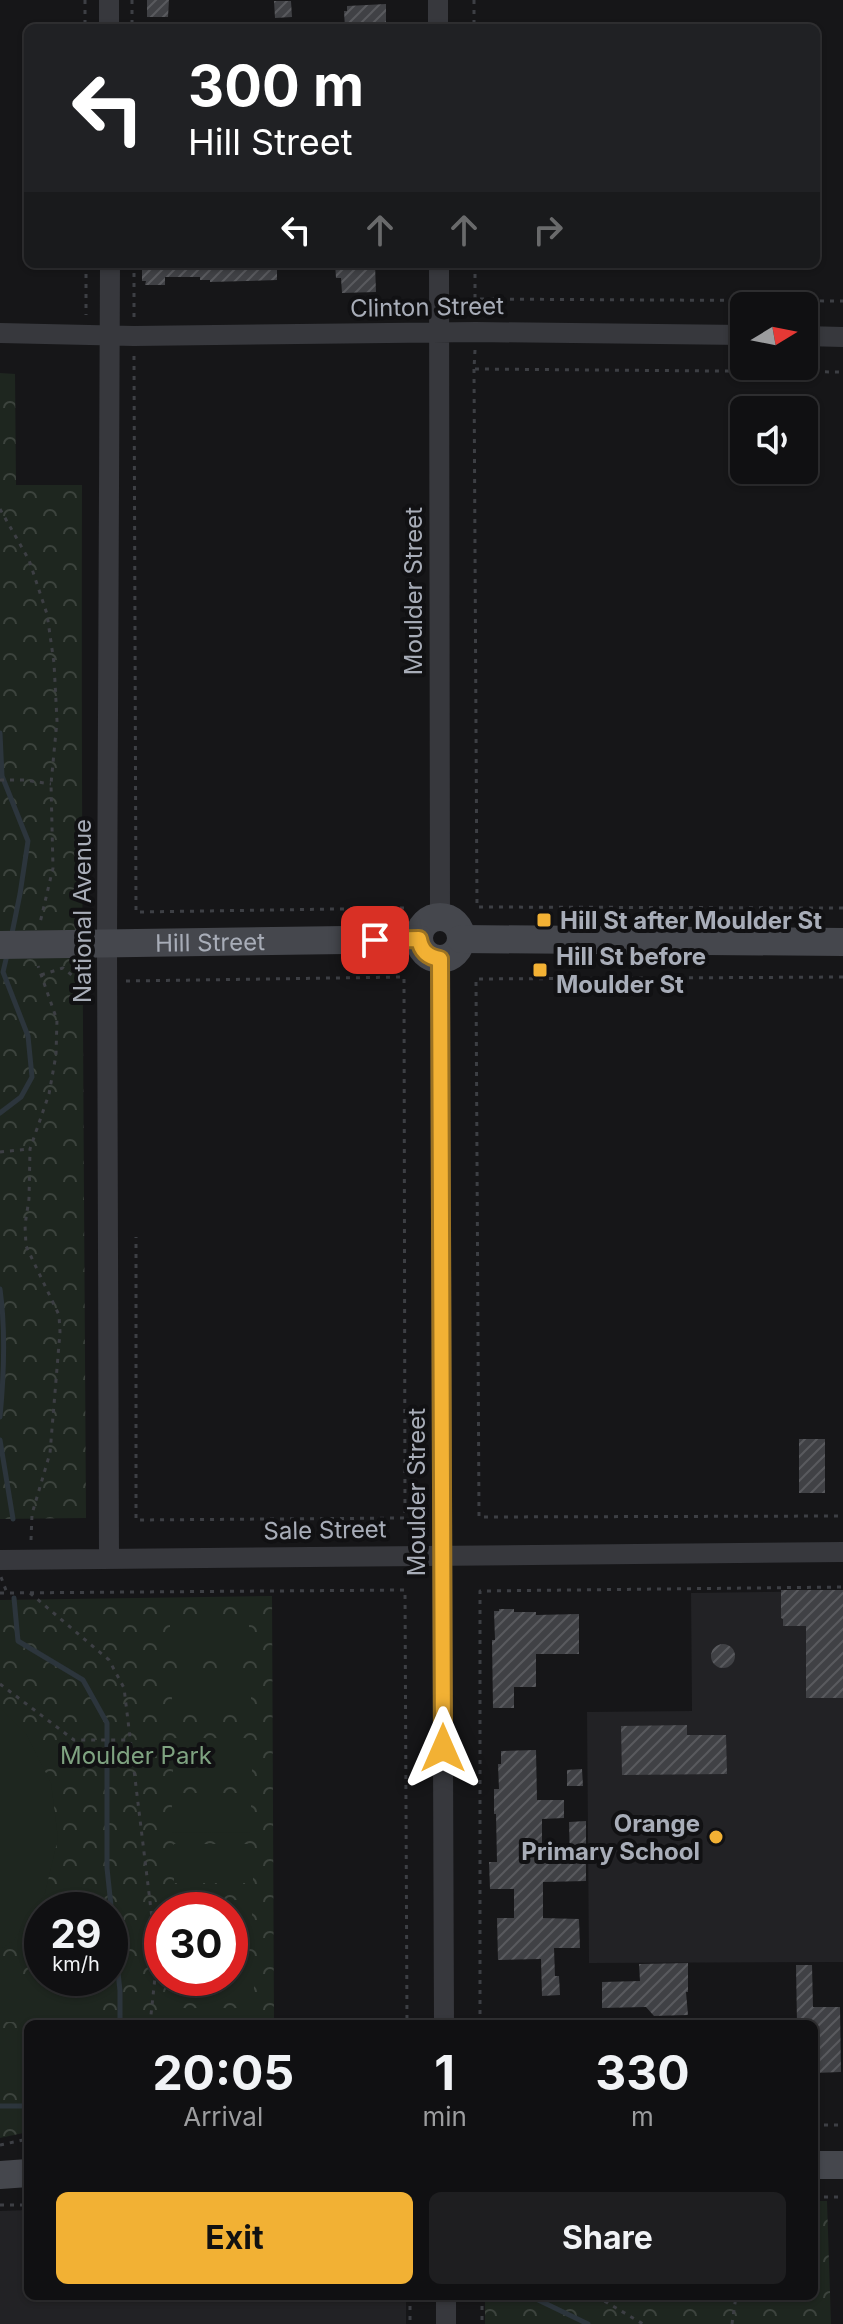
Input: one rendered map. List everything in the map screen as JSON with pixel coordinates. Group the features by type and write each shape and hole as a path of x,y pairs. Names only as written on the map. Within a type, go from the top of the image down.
{"street":[{"path":"109,0 109,24"},
{"path":"438,0 438,24"},
{"name":"National Avenue","path":"109,1559 107,944 110,268"},
{"name":"Moulder Street","path":"439,268 440,917"},
{"name":"Clinton Street","path":"0,333 110,336 439,333 730,335"},
{"path":"818,336 843,337"},
{"path":"440,917 457,926 461,939 457,951 440,959 423,951 419,939 423,926 440,917"},
{"name":"Hill Street","path":"18,946 419,939"},
{"path":"461,939 843,942"},
{"name":"Moulder Street","path":"440,959 444,2020"},
{"name":"Sale Street","path":"0,1560 843,1552"},
{"path":"818,2165 843,2165"},
{"path":"0,2175 24,2173"},
{"path":"446,2300 446,2324"}],"path":[{"path":"85,0 85,24"},
{"path":"132,0 132,24"},
{"path":"474,0 474,24"},
{"path":"86,268 86,335"},
{"path":"134,268 136,912 404,908"},
{"path":"475,268 475,299"},
{"path":"474,369 477,907 843,908"},
{"path":"0,509 29,560 47,614 54,663 57,721 51,784 53,868 18,946"},
{"path":"0,780 51,784"},
{"path":"41,975 63,968 83,984 108,981 404,977 405,1518 136,1520 136,1237"},
{"path":"843,977 476,979 476,995 479,1517 843,1516"},
{"path":"31,1559 32,1514 50,1453 60,1332 59,1315 26,1246 25,1225 30,1149 49,1094 56,1055 57,1020 44,985"},
{"path":"0,1152 30,1149"},
{"path":"0,1574 7,1593"},
{"path":"480,2020 480,1591 843,1587"},
{"path":"0,1593 405,1590 407,2020"},
{"path":"30,1593 109,1660 124,1688 157,1959 150,2020"},
{"path":"0,1684 74,1740 131,1740"},
{"path":"818,2125 843,2125"},
{"path":"0,2145 24,2140"},
{"path":"818,2197 843,2197"},
{"path":"0,2205 24,2205"},
{"path":"410,2300 410,2324"},
{"path":"482,2300 482,2324"},
{"path":"603,2300 643,2324"},
{"path":"732,2324 735,2300"}],"shaded area":[{"name":"Orange Primary School","path":"843,1591 843,1962 589,1963 587,1712 692,1711 691,1593"},
{"path":"24,2210 24,2300 406,2300 406,2324 0,2324 0,2211"}],"green space":[{"path":"0,373 15,374 16,485 82,485 86,1518 0,1519"},
{"name":"Moulder Park","path":"272,1596 274,2020 24,2020 24,2133 0,2138 0,1600"},
{"path":"170,1620 249,1620 249,1659 170,1659"},
{"path":"172,1671 251,1671 251,1711 172,1711"},
{"path":"0,1708 26,1734 51,1783 58,1838 45,1892 24,1892 24,1925 14,1940 0,1950"},
{"path":"173,1738 252,1738 252,1777 173,1777"},
{"path":"172,1793 251,1793 251,1832 172,1833"},
{"path":"174,1844 253,1844 253,1883 174,1883"},
{"path":"248,1900 252,1900 252,1940 248,1940"},
{"path":"248,1954 254,1954 254,1994 248,1994"},
{"path":"0,1983 24,1983 24,1996 77,1996 77,2020 0,2022"},
{"path":"174,2008 253,2008 253,2020 174,2020"},
{"path":"0,2031 24,2031 24,2071 0,2071"},
{"path":"818,2201 827,2201 831,2324 485,2324 485,2300 818,2300"}],"building":[{"path":"147,0 169,0 168,17 147,17"},
{"path":"274,1 291,1 292,17 275,18"},
{"path":"386,4 386,24 345,24 347,6"},
{"path":"142,268 277,268 277,280 210,282 200,280 200,277 165,277 165,285 145,285 146,281 142,281"},
{"path":"335,268 375,268 376,292 342,293 341,278 336,278"},
{"path":"799,1439 825,1439 825,1493 799,1493"},
{"path":"781,1590 843,1590 843,1698 806,1698 806,1626 783,1626"},
{"path":"494,1611 536,1612 536,1615 579,1614 579,1654 536,1654 536,1687 514,1687 514,1708 493,1708 492,1640 495,1640"},
{"path":"723,1644 732,1647 735,1656 732,1665 723,1668 714,1665 711,1656 714,1647"},
{"path":"687,1725 687,1735 726,1735 727,1774 622,1775 621,1726"},
{"path":"536,1750 537,1800 564,1800 564,1818 542,1819 542,1862 570,1861 569,1822 586,1821 586,1881 543,1882 543,1918 579,1919 580,1948 554,1948 555,1976 559,1976 560,1995 542,1996 541,1959 498,1960 497,1918 514,1918 514,1889 490,1889 489,1862 497,1862 494,1789 499,1789 501,1751"},
{"path":"582,1769 583,1786 567,1786 567,1770"},
{"path":"688,1963 688,2015 654,2016 646,2007 602,2008 602,1982 640,1981 639,1964"},
{"path":"796,1965 812,1965 813,2007 840,2007 841,2072 818,2073 818,2020 797,2020"}],"waterway":[{"path":"0,733 2,776 28,841 11,938"},
{"path":"0,1113 21,1097 32,1077 28,1036 3,972 7,955"},
{"path":"0,1289 4,1353 0,1417"},
{"path":"0,1440 13,1519"},
{"path":"14,1598 18,1641 83,1680 107,1723 107,1868 120,1991 120,2020"},
{"path":"0,2106 24,2106"},
{"path":"538,2300 588,2324"}],"place":[{"name":"Hill St after Moulder St","path":"544,920"},
{"name":"Hill St before Moulder St","path":"540,970"},
{"name":"Orange Primary School","path":"716,1837"}],"route":[{"path":"375,940 419,939 423,951 440,959 443,1748"}]}
